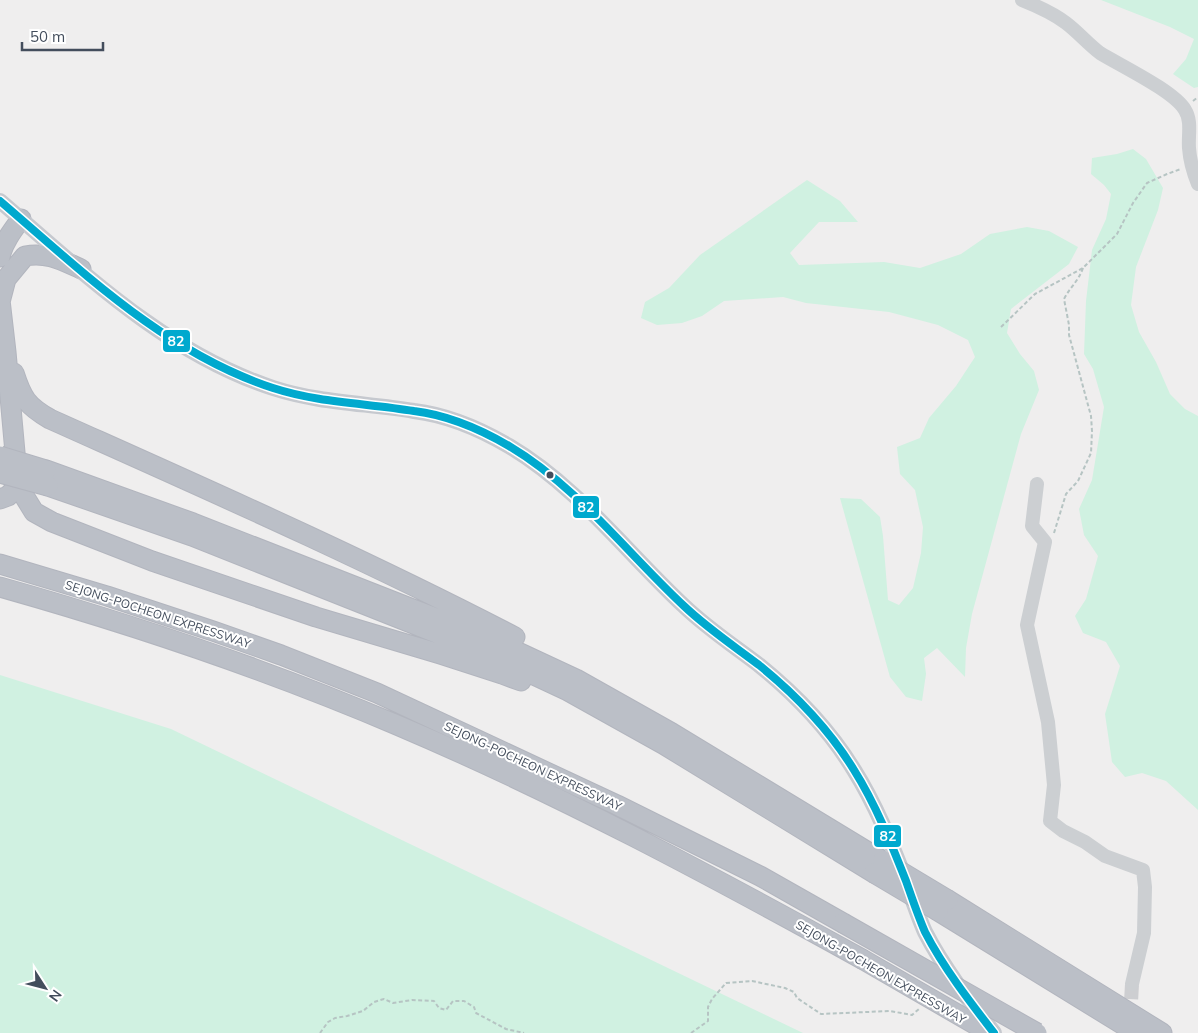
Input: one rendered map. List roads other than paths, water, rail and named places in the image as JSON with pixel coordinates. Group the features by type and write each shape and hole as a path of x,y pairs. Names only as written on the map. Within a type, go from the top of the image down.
{"highway":[{"path":"0,258 2,249 21,219"},
{"path":"81,269 38,254 25,256 6,279 0,301 3,358 18,486 34,512 52,522 152,561 316,617 502,674 668,739"},
{"path":"3,358 21,393 33,410 286,525 454,605 578,671 668,739 878,867 1162,1033"},
{"path":"0,456 47,478 489,654 668,739"},
{"path":"0,473 47,478"},
{"path":"0,499 8,496 18,486"},
{"name":"SEJONG-POCHEON EXPRESSWAY","path":"0,564 107,596 213,631 290,658 376,692 617,805 760,876 1037,1033"},
{"name":"SEJONG-POCHEON EXPRESSWAY","path":"0,587 129,626 321,693 482,762 688,864 862,959 990,1033"},
{"path":"943,905 1137,1033"}],"main road":[{"path":"0,201 155,329 184,348 247,379 273,388 340,403 416,411 445,418 488,434 513,448 547,472 598,517 683,606 789,691 830,735 871,799 886,831 926,932 959,988 994,1033"}],"street":[{"path":"1022,0 1065,22 1100,52 1159,87 1182,105 1189,121 1188,146 1191,165 1198,184"},
{"path":"1037,484 1032,526 1045,542 1027,625 1048,722 1054,785 1050,820 1063,831 1085,842 1105,856 1143,870 1145,887 1144,932 1132,984"}],"tunnel":[{"path":"1130,1020 1132,984"}]}
